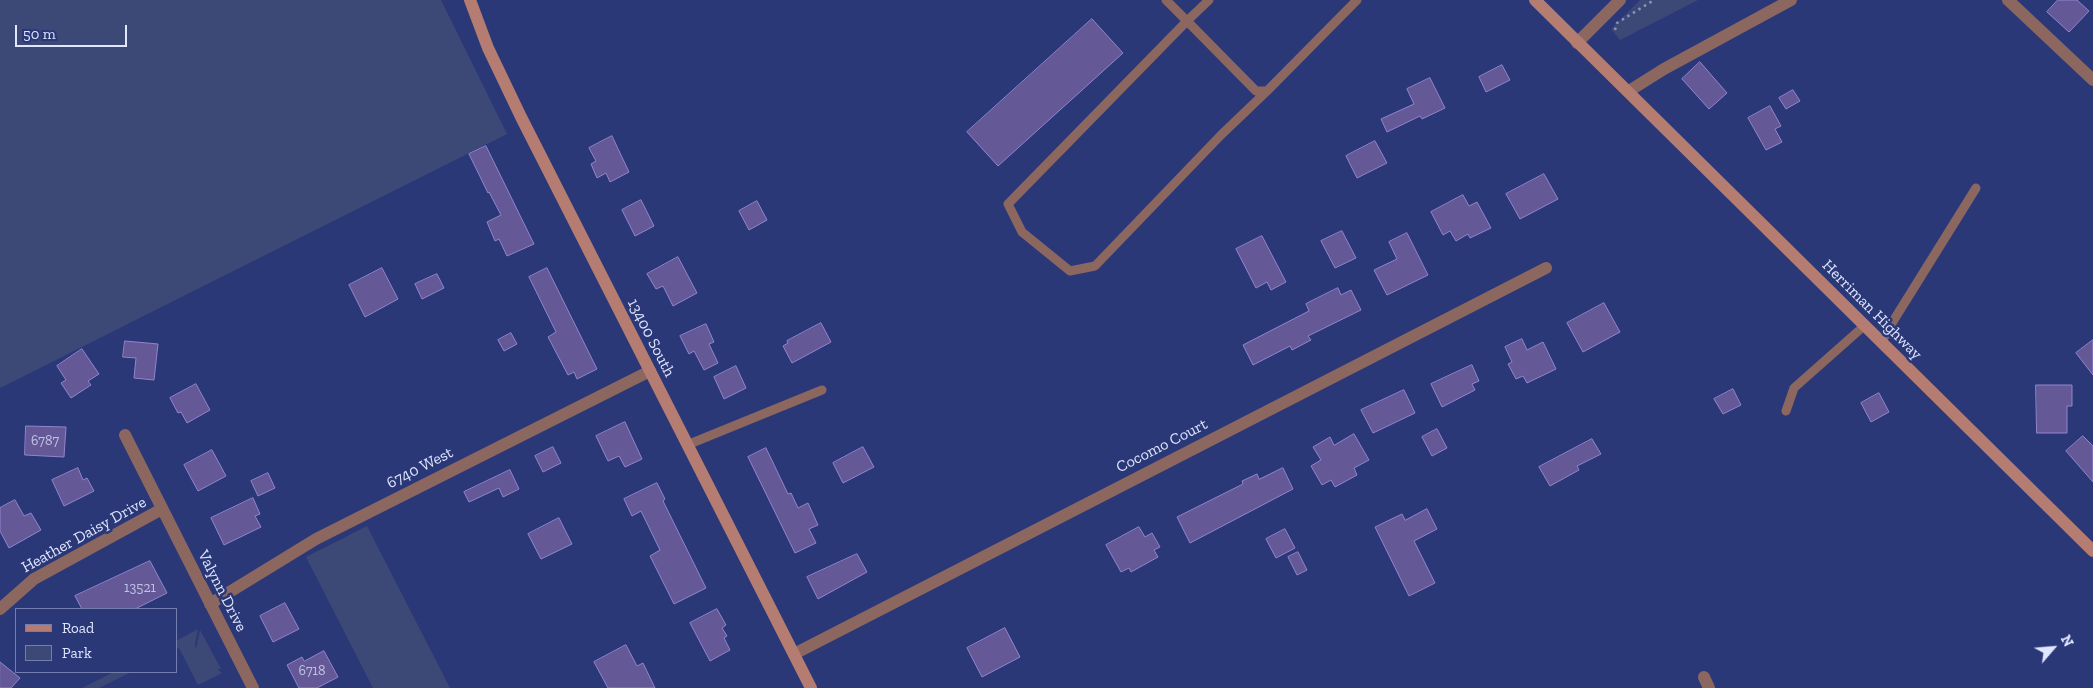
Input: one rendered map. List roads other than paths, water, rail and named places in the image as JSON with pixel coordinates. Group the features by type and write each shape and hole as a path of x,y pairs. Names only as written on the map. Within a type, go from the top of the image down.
{"main road":[{"name":"13400 South","path":"470,0 488,48 521,117 811,688"},
{"name":"Herriman Highway","path":"1535,0 2093,551"}],"street":[{"path":"1577,43 1620,0"},
{"path":"1628,91 1664,68 1791,0"},
{"path":"2008,0 2093,80"},
{"name":"Cocomo Court","path":"794,654 1546,268"},
{"name":"6740 West","path":"210,604 316,539 650,371"},
{"name":"Valynn Drive","path":"125,435 253,688"},
{"name":"Heather Daisy Drive","path":"0,609 34,579 162,509"}],"lane":[{"path":"1166,0 1256,91 1267,91"},
{"path":"1209,0 1008,204 1022,232 1070,272 1095,266 1357,0"},
{"path":"1882,343 1892,322 1976,188"},
{"path":"1786,411 1794,388 1864,326"},
{"path":"687,445 822,390"}]}
